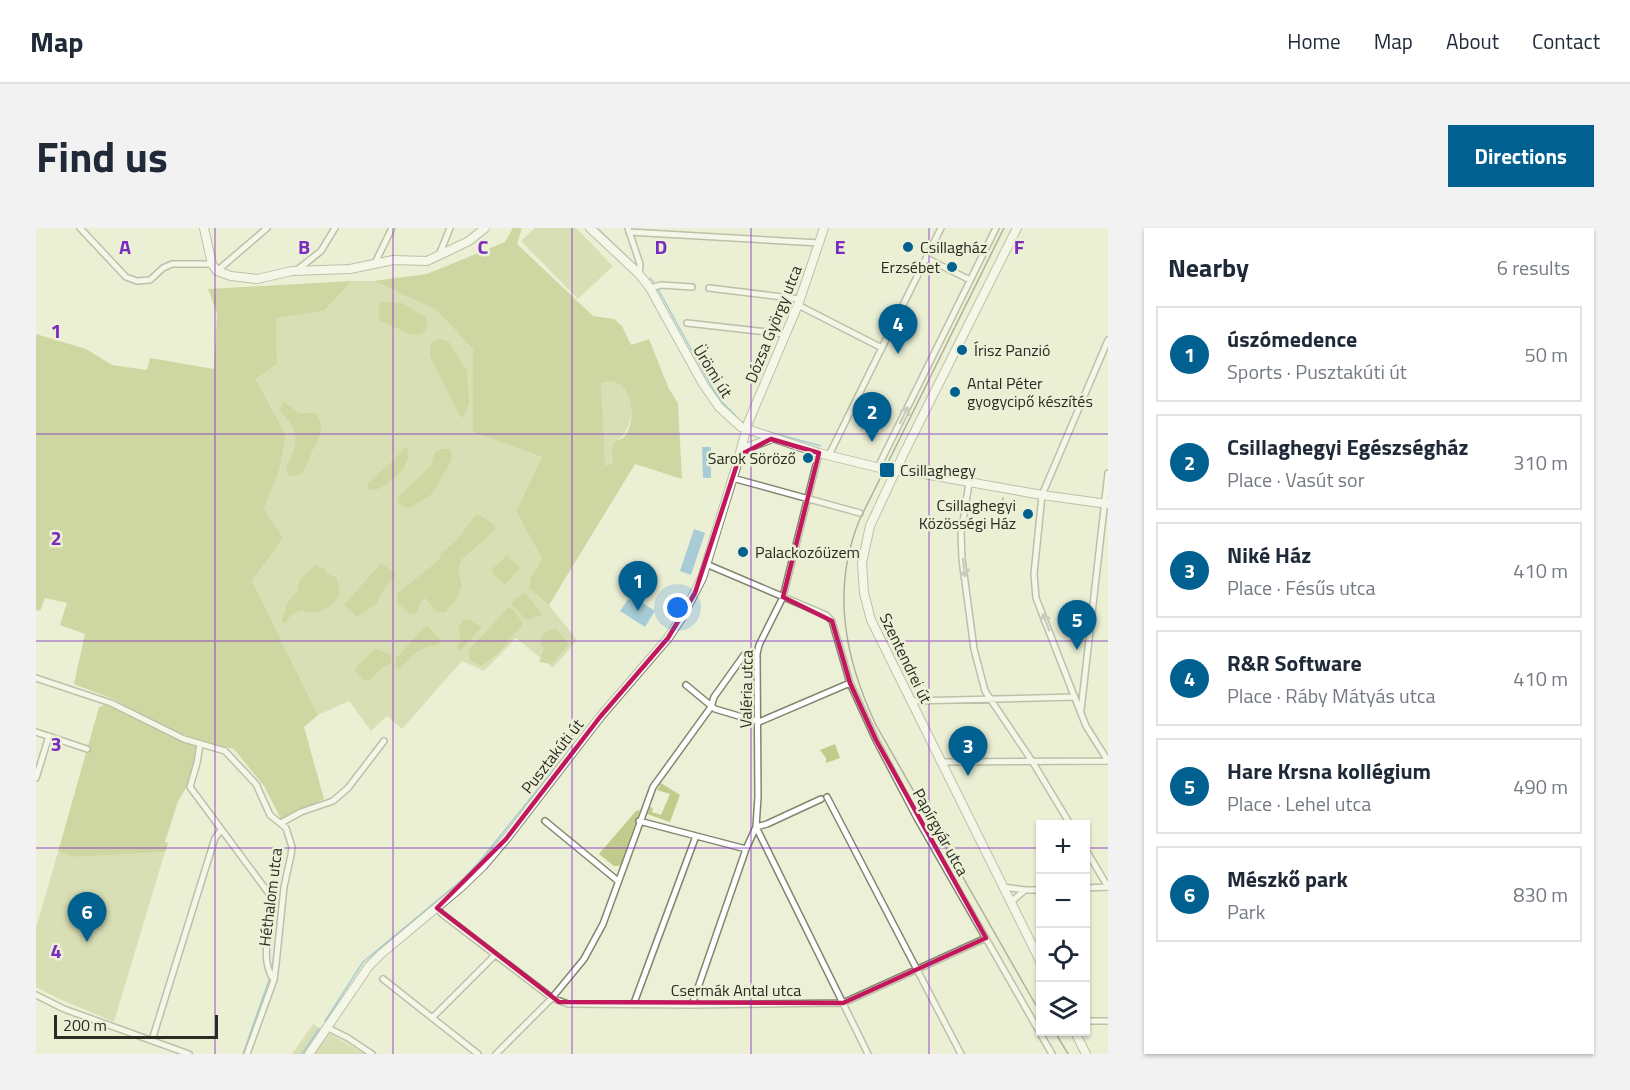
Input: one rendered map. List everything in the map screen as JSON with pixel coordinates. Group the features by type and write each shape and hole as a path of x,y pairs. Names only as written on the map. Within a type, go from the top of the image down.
{"street":[{"path":"80,228 120,272 131,280 150,280 163,268 172,264 214,268 231,276 257,279 296,271 350,269 393,260 426,261 469,241 485,228"},
{"path":"204,228 214,268"},
{"path":"214,268 267,228"},
{"path":"296,271 321,251 335,228"},
{"path":"375,263 392,228"},
{"path":"439,256 450,228"},
{"name":"Ürömi út","path":"590,228 639,274 650,288 712,398 726,415 746,430 819,453 878,467 1106,504"},
{"name":"Dózsa György utca","path":"746,430 799,302 824,228"},
{"path":"829,455 941,228"},
{"path":"878,467 996,228"},
{"name":"Szentendrei út","path":"1017,228 897,470 867,537 862,563 863,585 871,620 1036,953"},
{"path":"639,274 640,264 629,230 819,243"},
{"path":"926,258 970,280"},
{"path":"650,288 661,285 692,287"},
{"path":"710,288 799,302 882,348"},
{"path":"687,323 785,334"},
{"path":"1108,340 1042,495 1034,590 1074,697 1096,743 1108,761"},
{"name":"Pusztakúti út","path":"309,1054 358,981 381,954 483,866 600,717 668,638 695,593 706,564 746,430"},
{"path":"740,455 749,447 771,439"},
{"name":"Valéria utca","path":"756,826 759,722 757,654 759,645 783,597 819,453"},
{"path":"1081,712 1108,473"},
{"path":"736,479 860,513"},
{"path":"969,483 961,534 962,559 974,649 985,691 1067,820"},
{"path":"706,564 783,597"},
{"name":"Papírgyár utca","path":"783,597 826,615 834,624 850,683 891,768 1053,1054"},
{"path":"496,1054 552,998 584,959 603,924 639,821 658,779 711,707 714,697 744,655 757,654"},
{"name":"Héthalom utca","path":"36,678 111,703 156,727 225,751 259,788 270,815 281,823 289,835 292,847 284,887 274,980 247,1054"},
{"path":"686,685 711,707 759,722 850,683"},
{"path":"1071,688 1083,686"},
{"path":"911,701 1074,697 1081,699"},
{"path":"36,732 87,749"},
{"path":"36,778 49,736"},
{"path":"281,823 301,812 333,801 348,788 384,741"},
{"path":"200,744 190,787 270,895 266,963 269,975 274,980"},
{"path":"941,762 1108,761"},
{"path":"756,826 767,824 824,798 961,1054"},
{"path":"545,821 618,881"},
{"path":"639,821 746,849"},
{"path":"692,1005 756,826"},
{"path":"756,826 868,1054"},
{"path":"152,1040 215,838 221,830"},
{"path":"634,1003 696,836"},
{"path":"1090,857 1108,887 1090,888"},
{"path":"1003,887 1036,890"},
{"path":"1011,902 1025,890"},
{"path":"437,908 494,956 552,998"},
{"name":"Csermák Antal utca","path":"552,998 568,1004 843,1003 986,938"},
{"path":"432,1018 494,956"},
{"path":"383,979 478,1054"},
{"path":"36,995 64,1008 189,1054"},
{"path":"1090,1021 1108,1021"},
{"path":"328,1028 372,1054"},
{"path":"1077,1036 1086,1054"}],"highlighted area":[{"path":"771,439 819,453 783,597 832,621 850,683 876,740 986,938 843,1003 559,1002 437,908 506,839 600,717 668,638 695,593 740,455"}],"green space":[{"path":"513,228 522,228 517,244 593,316 614,319 622,326 631,345 649,339 669,389 678,403 682,479 635,464 549,605 529,588 530,578 542,559 516,511 542,457 473,432 473,349 435,309 373,281 427,274 505,242","holes":["611,381 625,389 630,403 631,418 628,432 613,445 613,464 605,465 601,383"]},
{"path":"535,228 576,228 613,266 578,299 521,241"},
{"path":"352,281 373,281 435,309 473,349 473,432 542,457 516,511 542,559 530,578 529,588 549,605 577,640 553,668 516,638 484,671 462,661 402,729 387,716 371,731 349,701 318,715 252,581 283,538 264,508 279,472 286,435 256,378 277,364 276,318 324,311"},
{"path":"352,281 324,311 276,318 277,364 256,379 286,435 279,472 264,508 283,538 252,581 318,715 304,727 324,799 281,819 264,786 234,749 203,742 160,725 113,699 74,684 85,634 60,625 67,603 45,598 40,611 36,610 36,334 86,349 112,365 147,370 150,358 214,369 217,313 208,289"},
{"path":"379,302 403,303 426,318 428,326 422,334 412,335 379,320"},
{"path":"439,339 449,342 467,371 469,403 463,418 459,415 430,356 430,344"},
{"path":"611,381 619,384 625,390 629,397 631,414 626,431 615,441 613,464 604,465 601,382"},
{"path":"284,402 299,413 316,413 321,425 318,439 300,475 289,476 286,468 296,437 291,425 279,410"},
{"path":"406,446 408,458 402,470 380,488 368,490 368,483"},
{"path":"449,449 452,453 451,461 432,494 409,508 403,507 398,502 399,496 430,467 435,452"},
{"path":"480,515 495,525 494,531 461,560 458,570 462,586 457,598 445,612 437,612 424,597 416,613 409,614 397,602 398,593 439,560 441,553 456,541 475,516"},
{"path":"507,555 520,568 505,585 493,574 492,569"},
{"path":"381,563 395,573 394,578 388,583 376,604 357,617 344,605"},
{"path":"315,565 324,568 328,574 337,578 340,595 323,610 307,612 301,610 291,615 286,622 282,622 287,604 298,590 299,581"},
{"path":"525,593 543,615 526,620 512,604 514,599"},
{"path":"508,608 512,609 523,623 520,628 497,654 482,666 470,660 468,651"},
{"path":"469,619 481,628 461,650 457,648 461,638 458,628 464,620"},
{"path":"428,626 441,641 438,645 421,650 400,669 395,667 396,658"},
{"path":"555,628 569,644 552,664 539,662 544,649 540,642 543,634"},
{"path":"375,649 390,654 392,661 370,680 364,681 355,671 357,666"},
{"path":"111,703 200,744 190,782 178,801 165,842 168,843 165,852 76,857 58,852 99,707"},
{"path":"835,744 840,758 826,763 826,758 820,750"},
{"path":"661,783 680,795 670,822 647,814 650,807 653,808 652,812 661,815 670,794 657,790"},
{"path":"640,810 621,864 614,866 599,854 636,811"},
{"path":"58,852 76,857 165,852 114,1022 36,987 36,928"},
{"path":"313,1024 365,1054 292,1054"}],"water":[{"path":"702,447 711,447 711,478 703,478"},
{"path":"694,529 705,533 691,575 680,571"},
{"path":"631,595 655,611 645,627 620,611"}],"waterway":[{"path":"597,228 638,267"},
{"path":"650,278 654,282"},
{"path":"658,289 713,389 736,416"},
{"path":"762,430 821,446"},
{"path":"325,1021 363,962 463,879 562,759"},
{"path":"243,1054 269,980"},
{"path":"302,1054 319,1029"}],"tram line":[{"path":"1004,228 859,521 850,547 845,573 845,625 856,675 876,725 1036,1005"},
{"path":"1002,502 1003,498"},
{"path":"1057,1036 1068,1054"}],"place":[{"name":"Csillagház","path":"908,247"},
{"name":"Erzsébet","path":"952,267"},
{"name":"Írisz Panzió","path":"962,350"},
{"name":"R&R Software","path":"898,354"},
{"name":"Antal Péter gyogycipő készítés","path":"955,392"},
{"name":"Csillaghegyi Egészségház","path":"872,442"},
{"name":"Sarok Söröző","path":"808,458"},
{"name":"Csillaghegy","path":"887,470"},
{"name":"Csillaghegyi Közösségi Ház","path":"1028,514"},
{"name":"Palackozóüzem","path":"743,552"},
{"name":"úszómedence","path":"638,611"},
{"name":"Hare Krsna kollégium","path":"1077,650"},
{"name":"Niké Ház","path":"968,776"},
{"name":"Mészkő park","path":"87,942"}]}
